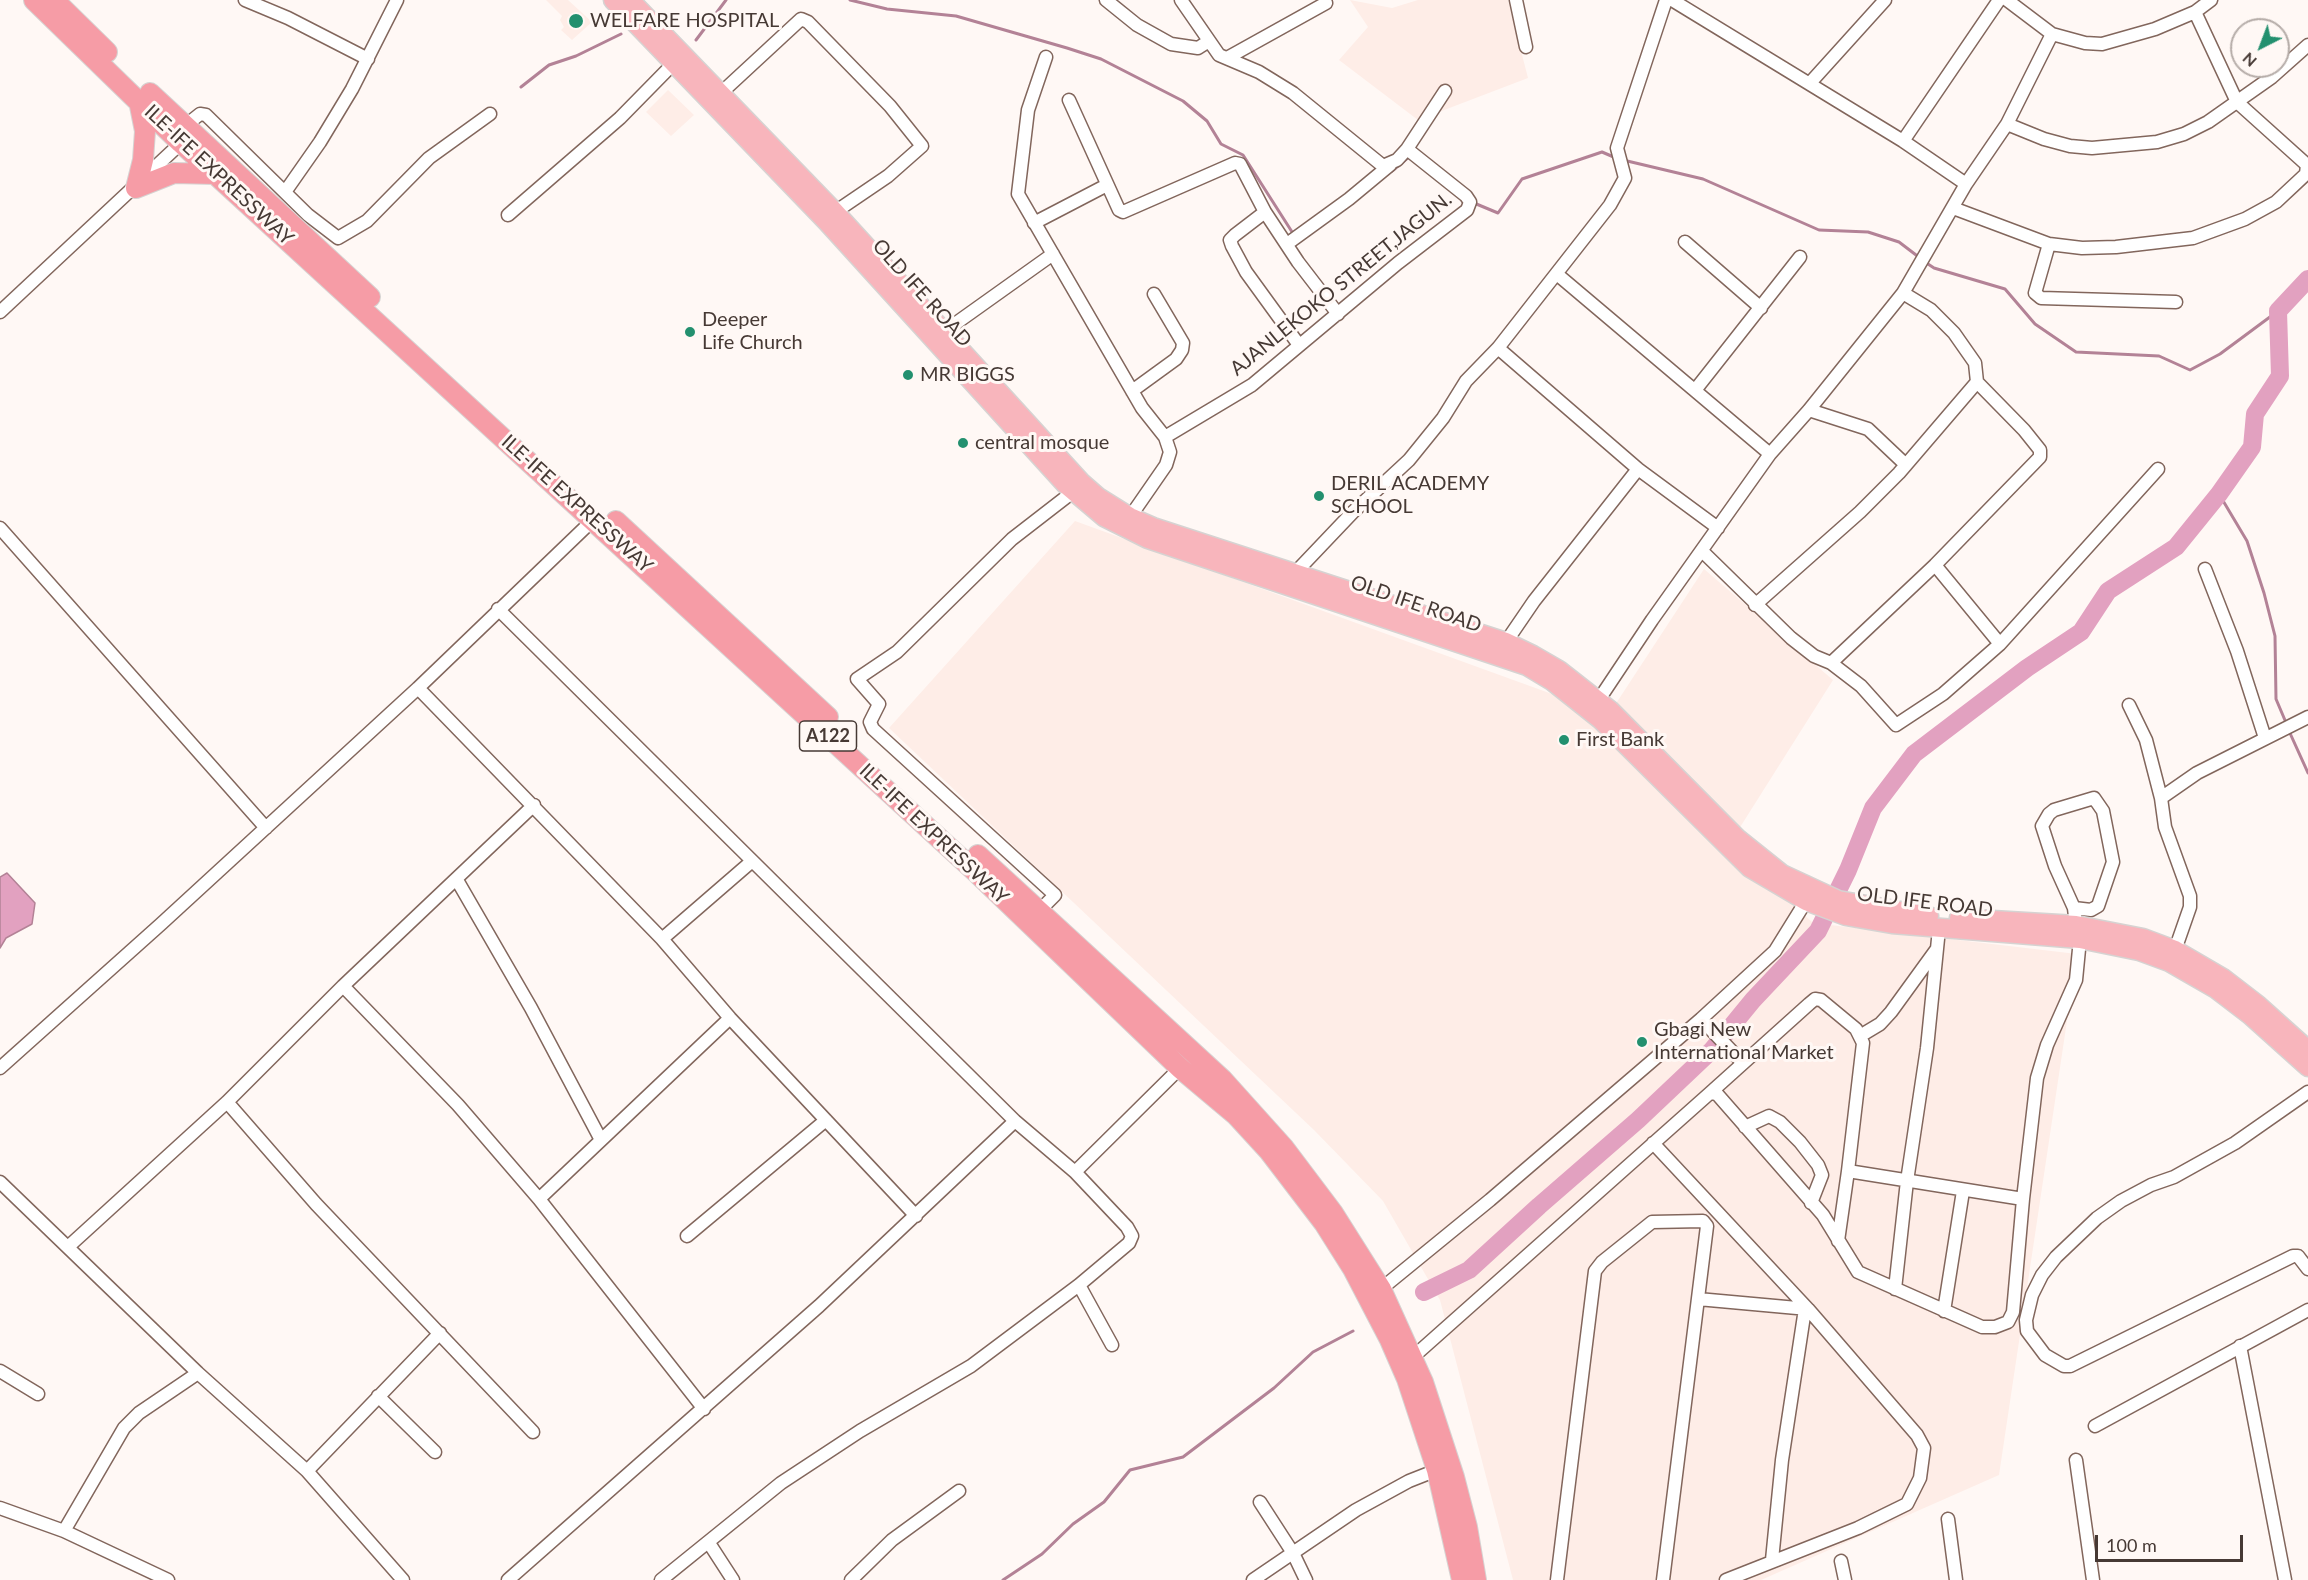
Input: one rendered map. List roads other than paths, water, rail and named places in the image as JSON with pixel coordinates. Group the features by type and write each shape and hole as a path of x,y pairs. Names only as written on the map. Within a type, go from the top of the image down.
{"highway":[{"name":"ILE-IFE EXPRESSWAY","path":"34,0 139,101 183,134 215,174 594,519 978,874 1180,1068 1229,1107 1269,1151 1324,1223 1353,1269 1390,1340 1407,1379 1437,1470 1462,1580"},
{"name":"ILE-IFE EXPRESSWAY","path":"54,0 183,134 1039,911 1222,1079 1260,1119 1315,1188 1381,1289 1413,1357 1454,1477 1467,1527 1476,1580"},
{"path":"136,188 143,160 145,130 139,101"},
{"path":"136,188 174,173 215,174"}],"main road":[{"name":"OLD IFE ROAD","path":"613,0 886,277 945,331 1082,483 1130,517 1295,573 1527,666 1552,681 1601,720 1755,863 1782,874 1831,905 1939,929 2077,924 2169,962 2216,989 2300,1048"},
{"name":"OLD IFE ROAD","path":"636,2 835,212 886,277 1074,491 1104,517 1148,539 1392,612 1506,642 1559,670 1598,701 1755,863"},
{"name":"OLD IFE ROAD","path":"1831,905 1941,917 2077,924 2143,938 2175,950 2232,984 2300,1048 2308,1067"}],"street":[{"path":"244,0 288,18 368,58"},
{"path":"285,192 320,142 368,58 397,0"},
{"path":"1106,0 1137,25 1171,44 1198,48 1209,41"},
{"path":"1181,0 1219,55 1259,72 1293,93 1371,158 1383,166 1390,165"},
{"path":"1516,0 1526,47"},
{"path":"1295,573 1353,512 1398,473 1443,418 1466,381 1498,348 1610,205 1624,182 1617,148 1666,0"},
{"path":"1672,0 1903,141 1966,184"},
{"path":"1810,83 1885,0"},
{"path":"1903,141 1999,0"},
{"path":"2007,0 2052,34 2085,43 2102,44 2155,29 2195,12 2211,0"},
{"path":"1227,58 1326,3"},
{"path":"1953,208 2049,244 2082,248 2116,247 2193,238 2236,223 2276,202 2306,174 2307,165 2237,102 2195,12"},
{"path":"721,93 801,19 808,22 890,106 922,146 888,176 835,212"},
{"path":"1598,701 1652,620 1770,454 1809,410 1903,293 1966,184 2007,124 2052,34"},
{"path":"2007,124 2044,139 2070,146 2092,148 2138,144 2184,134 2208,122 2237,102 2295,59 2308,45"},
{"path":"1046,57 1028,110 1018,194 1142,408 1165,437 1170,452 1166,465 1130,517"},
{"path":"508,214 620,118 674,63"},
{"path":"1287,244 1349,199 1407,149 1445,91"},
{"path":"1069,100 1116,207 1124,212 1235,163 1240,164 1265,212 1338,314"},
{"path":"0,312 136,188 200,114 206,115 334,236 343,237 367,220 429,158 490,114"},
{"name":"AJANLEKOKO STREET,JAGUN.","path":"1165,437 1252,385 1398,262 1467,210 1470,201 1466,196 1407,149"},
{"path":"1034,223 1107,185"},
{"path":"1265,212 1230,240 1246,272 1299,345"},
{"path":"1685,242 1761,308"},
{"path":"2049,244 2035,293 2041,298 2176,302"},
{"path":"945,331 1053,254"},
{"path":"1696,389 1800,257"},
{"path":"1558,274 1770,454"},
{"path":"1831,663 1935,565 2040,457 2040,450 2024,430 1977,382 1975,363 1954,333 1932,310 1903,293"},
{"path":"1132,391 1176,359 1182,350 1183,343 1154,294"},
{"path":"1498,348 1638,468 1718,528"},
{"path":"1755,605 1860,512 1906,465 1977,382"},
{"path":"1809,410 1868,429 1906,465"},
{"path":"1506,642 1534,601 1638,468"},
{"path":"1702,551 1755,605 1814,656 1831,663 1861,686 1896,725 1943,694 2000,644 2158,469"},
{"path":"1039,911 1055,895 873,729 870,722 879,704 857,679 897,652 1012,538 1074,491"},
{"path":"0,1068 418,688 594,519"},
{"path":"0,528 266,828"},
{"path":"1935,565 2000,644"},
{"path":"2205,569 2238,651 2265,738"},
{"path":"498,609 1015,1121 1075,1172 1127,1227 1132,1236 1129,1243 1079,1285 971,1366 860,1431 781,1483 661,1580"},
{"path":"418,688 662,939 730,1018 916,1216"},
{"path":"2129,705 2146,740 2161,798 2165,827 2190,896 2190,907 2175,950"},
{"path":"2161,798 2197,773 2308,717"},
{"path":"1710,1093 1717,1095 1811,1203 1858,1272 1982,1327 1995,1327 2008,1322 2013,1312 2037,1078 2047,1045 2076,980 2077,924 2042,825 2054,810 2094,798 2103,811 2113,862 2098,906 2077,924"},
{"path":"69,1246 227,1102 343,986 534,805"},
{"path":"662,939 751,862"},
{"path":"457,880 531,1008 602,1140"},
{"path":"1381,1289 1703,1021 1775,951 1831,905"},
{"path":"1895,1289 1907,1181 1927,1048 1939,929"},
{"path":"1860,1036 1880,1024 1891,1012 1936,950"},
{"path":"343,986 458,1106 539,1199 704,1409"},
{"path":"1413,1357 1710,1093 1741,1061 1815,999 1836,1010 1860,1036 1863,1059 1838,1240"},
{"path":"539,1199 730,1018"},
{"path":"1703,1021 1741,1061"},
{"path":"1075,1172 1180,1068"},
{"path":"2308,1092 2235,1143 2174,1177 2151,1185 2121,1201 2097,1218 2056,1257 2042,1275 2032,1295 2026,1320 2027,1331 2044,1354 2064,1366 2070,1366 2286,1258 2298,1256 2308,1269"},
{"path":"227,1102 316,1204 533,1432"},
{"path":"1745,1127 1760,1118 1769,1116 1780,1122 1800,1142 1818,1165 1822,1175 1821,1184 1811,1203"},
{"path":"687,1236 826,1120"},
{"path":"508,1580 704,1409 916,1216 1015,1121"},
{"path":"1653,1143 1806,1309 1917,1435 1924,1448 1924,1460 1914,1494 1906,1504 1858,1528 1726,1580"},
{"path":"1848,1171 2023,1199"},
{"path":"0,1182 69,1246 198,1373 307,1471 402,1580"},
{"path":"1944,1311 1963,1191"},
{"path":"1663,1580 1707,1222 1716,1212"},
{"path":"1557,1580 1595,1271 1602,1262 1652,1222 1707,1222"},
{"path":"1079,1285 1112,1345"},
{"path":"1698,1299 1806,1309"},
{"path":"1772,1560 1782,1460 1806,1309"},
{"path":"2096,1426 2308,1310"},
{"path":"307,1471 440,1333"},
{"path":"2240,1346 2285,1580"},
{"path":"0,1371 39,1394"},
{"path":"64,1530 124,1428 139,1413 198,1373"},
{"path":"378,1396 435,1452"},
{"path":"2076,1460 2093,1580"},
{"path":"1253,1580 1356,1510 1409,1481 1437,1470"},
{"path":"851,1580 892,1540 959,1491"},
{"path":"1260,1502 1293,1553 1306,1580"},
{"path":"0,1508 64,1530 168,1580"},
{"path":"1948,1519 1956,1580"},
{"path":"709,1542 733,1580"},
{"path":"1841,1561 1845,1580"}],"waterway":[{"path":"696,40 726,0"},
{"path":"850,0 887,9 956,16 1067,48 1101,59 1183,101 1207,121 1221,144 1243,155 1294,235"},
{"path":"521,87 549,65 576,56 621,34"},
{"path":"1474,203 1498,213 1522,179 1602,152 1616,158"},
{"path":"1392,171 1410,156"},
{"path":"1623,160 1703,179 1819,230 1868,232 1899,242 1920,258"},
{"path":"1925,262 1934,268 2005,289 2035,324 2076,352 2159,356 2190,370 2220,354 2278,311"},
{"path":"1424,1292 1469,1270 1638,1120 1712,1050 1753,1000 1818,931 1848,870 1873,808 1914,754 2027,668 2081,632 2108,591 2176,547 2219,494 2252,447 2255,414 2280,376 2278,311 2308,279"},
{"path":"2219,494 2247,541 2264,593 2275,636 2276,699 2287,725"},
{"path":"2289,731 2308,773"},
{"path":"1003,1580 1042,1554 1073,1524 1104,1502 1130,1470 1183,1457 1274,1388 1313,1352 1353,1331"}],"place":[{"name":"WELFARE HOSPITAL","path":"576,21"},
{"name":"Deeper Life Church","path":"690,332"},
{"name":"MR BIGGS","path":"908,375"},
{"name":"central mosque","path":"963,443"},
{"name":"DERIL ACADEMY SCHOOL","path":"1319,496"},
{"name":"First Bank","path":"1564,740"},
{"name":"Gbagi New International Market","path":"1642,1042"}]}
